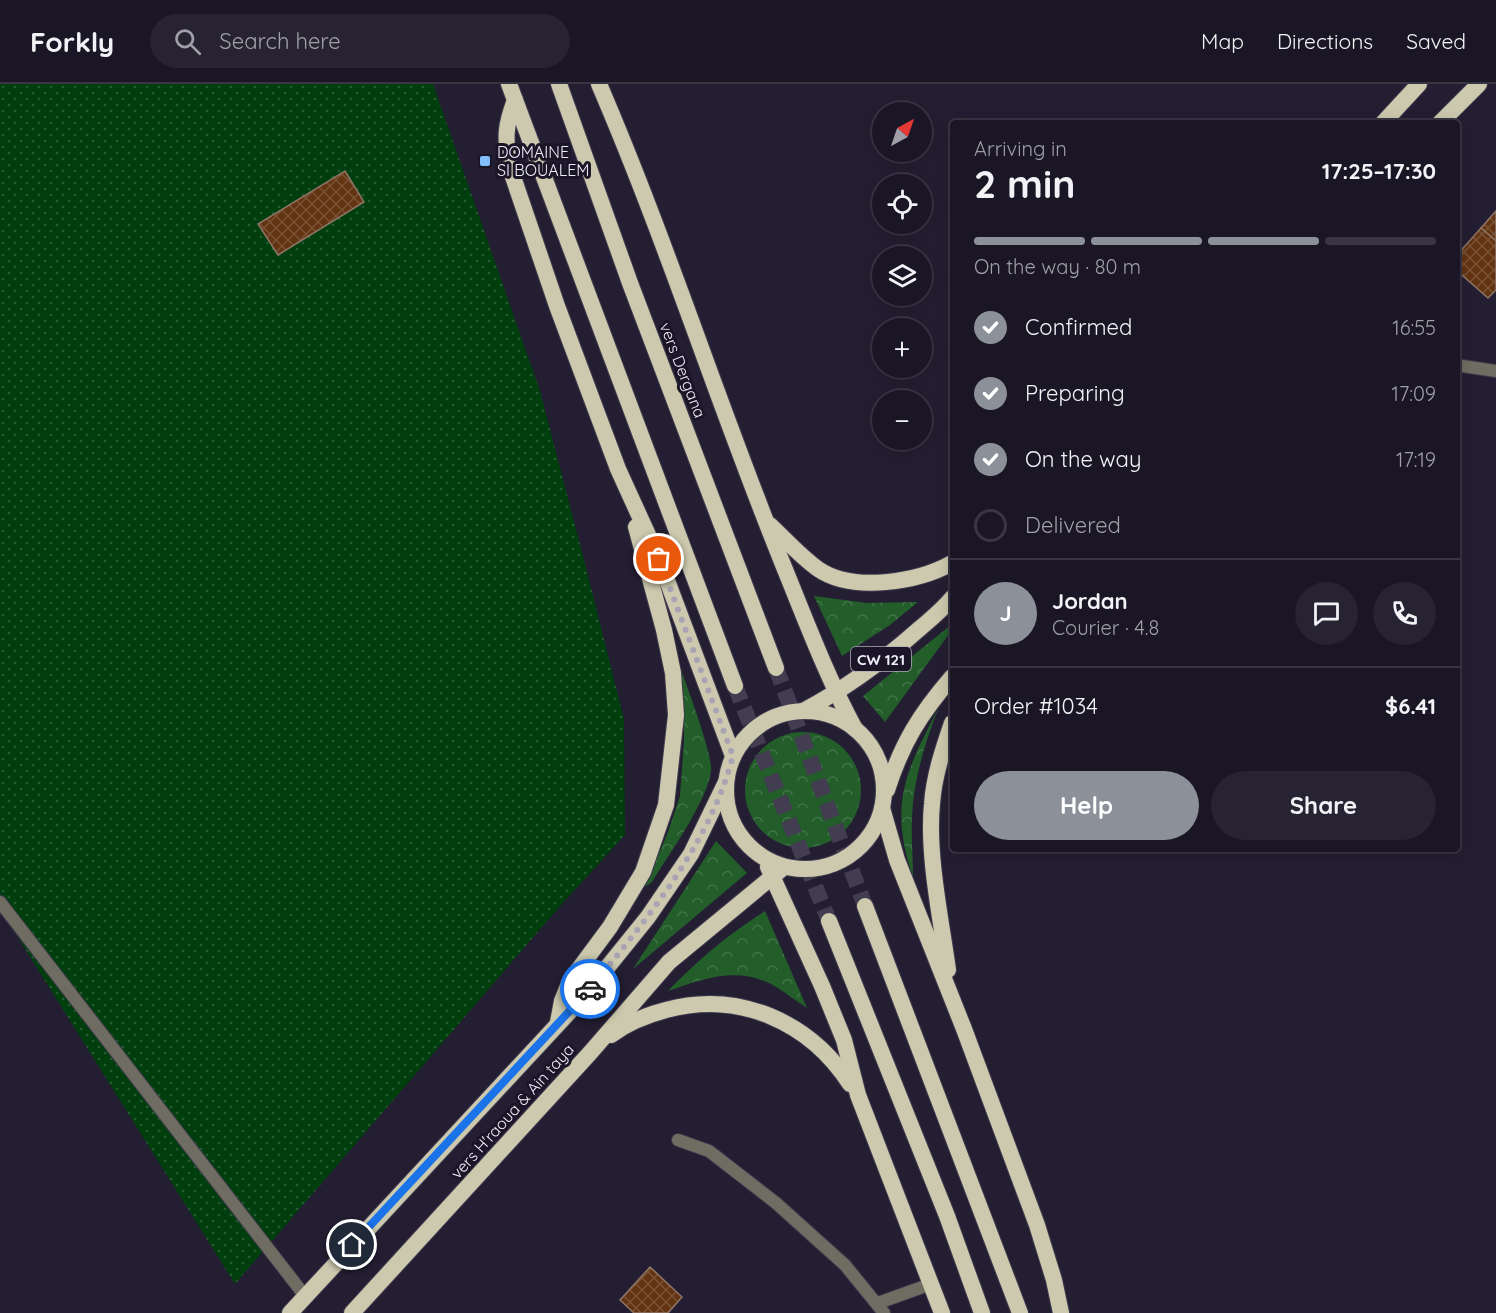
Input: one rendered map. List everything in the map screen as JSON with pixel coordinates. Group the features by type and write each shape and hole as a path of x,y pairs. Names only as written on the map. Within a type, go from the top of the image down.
{"highway":[{"path":"509,84 735,686"},
{"name":"vers Dergana","path":"559,84 630,283 776,668"},
{"path":"599,84 765,520 836,694 855,729 872,748 879,765 882,773 883,804 897,860 951,995 1037,1225 1054,1280 1060,1313"},
{"path":"1386,120 1419,84"},
{"path":"1443,120 1479,84"},
{"path":"515,100 507,122 506,144 509,165 557,306 630,497 659,559 733,756"},
{"path":"558,1022 562,1001 570,981 610,927 643,872 666,805 676,715 673,673 658,607 633,518 630,497"},
{"path":"765,520 819,570 851,582 885,583 940,570 950,564"},
{"name":"CW 121","path":"803,711 836,694 908,639 950,600"},
{"path":"778,872 811,870 838,863 861,848 877,825 896,762 907,737 950,679"},
{"path":"290,1313 585,995 648,917 691,854 726,782 733,756 745,738 761,724 782,714 803,711 822,713 839,719 855,729"},
{"path":"950,729 942,752 932,804 932,849 951,995"},
{"path":"726,782 726,804 733,826 746,844 778,872 844,1040 858,1095 942,1313"},
{"name":"vers H'raoua & Ain taya","path":"352,1313 590,1053 669,962 778,872"},
{"path":"865,906 1020,1313"},
{"path":"829,921 947,1216 982,1313"},
{"path":"590,1053 617,1031 648,1015 682,1006 717,1004 751,1009 784,1022 814,1041 838,1066 858,1095"}],"street":[{"path":"1460,366 1496,371"},
{"path":"0,902 305,1296"},
{"path":"678,1140 709,1151 776,1203 845,1265 881,1308 931,1284"}],"green space":[{"path":"0,84 433,84 540,391 624,719 625,835 561,905 235,1284 0,909"},
{"path":"814,596 867,603 918,602 890,625 842,656"},
{"path":"950,626 950,633 885,722 863,696"},
{"path":"679,664 704,735 711,771 708,784 686,828 652,882 645,887 680,796 684,709"},
{"path":"939,707 925,747 915,788 912,824 913,877 902,829 904,789 918,750"},
{"path":"803,732 825,737 844,749 856,768 861,790 856,812 844,831 825,843 803,848 781,843 762,831 750,812 745,790 750,768 762,749 781,737"},
{"path":"716,841 747,873 633,969"},
{"path":"765,911 807,1008 763,980 736,975 709,978 668,991 714,948"}],"building":[{"path":"345,171 364,202 278,255 258,224"},
{"path":"1496,211 1496,241 1481,228"},
{"path":"1481,228 1496,241 1496,290 1488,298 1460,274 1460,252"},
{"path":"650,1267 682,1297 668,1313 634,1313 620,1300"}],"tunnel":[{"path":"776,668 865,906"},
{"path":"735,686 829,921"}],"way so far":[{"path":"590,989 648,917 691,854 726,782 733,756 659,559"}],"place":[{"name":"DOMAINE SI BOUALEM","path":"485,161"}],"route":[{"path":"352,1245 590,989"}]}
